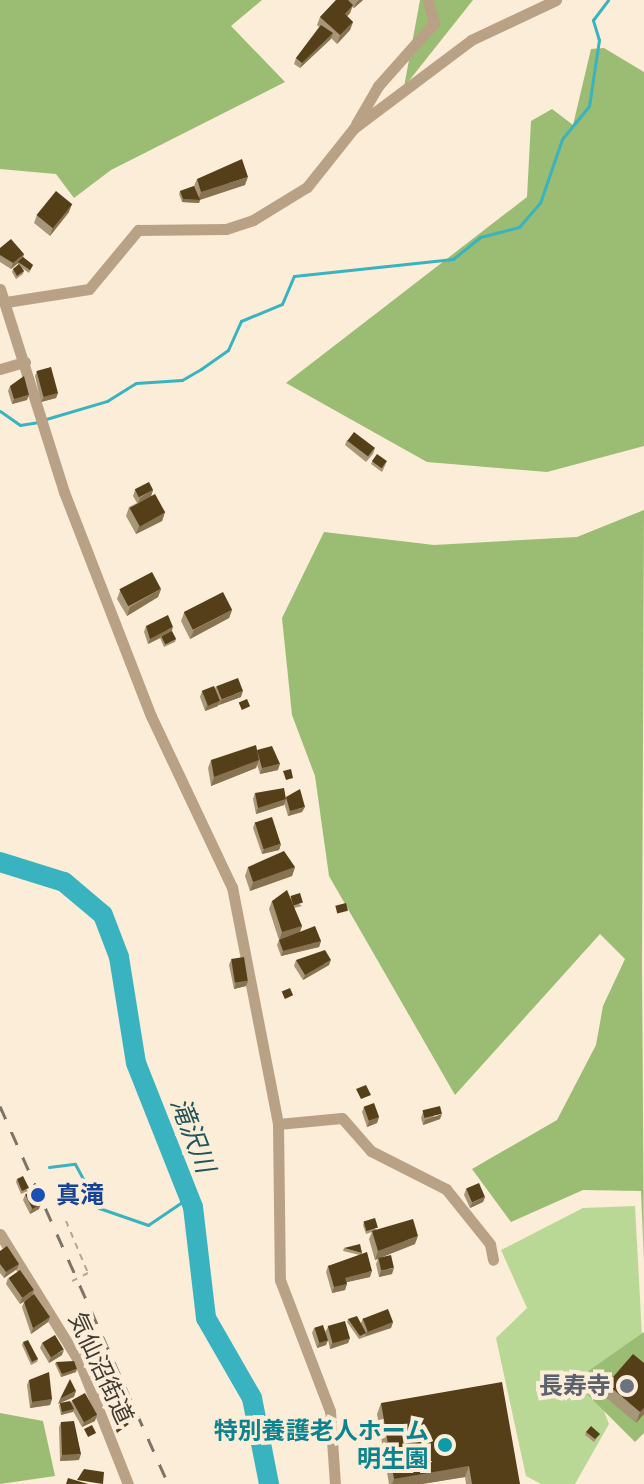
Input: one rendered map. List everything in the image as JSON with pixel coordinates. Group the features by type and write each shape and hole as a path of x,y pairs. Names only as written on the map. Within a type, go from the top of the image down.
{"street":[{"path":"6,302 89,289 138,230 226,229 253,220 307,187 354,128 378,86 434,23 428,0"},
{"path":"354,128 471,40 556,0"},
{"path":"0,289 64,492 151,716 232,887 278,1124 280,1280 330,1411 335,1484"},
{"path":"0,369 25,362"},
{"path":"278,1124 342,1118 371,1151 446,1189 490,1244 493,1260"},
{"name":"気仙沼街道","path":"0,1234 71,1346 128,1484"},
{"path":"117,1484 119,1461"}],"path":[{"path":"66,1221 88,1273 72,1281"}],"green space":[{"path":"0,0 262,0 231,26 285,82 111,170 74,198 56,174 0,169"},
{"path":"420,0 473,0 404,87"},
{"path":"604,48 644,72 644,446 547,472 427,462 286,383 527,197 531,121 552,109 573,125 591,49"},
{"path":"644,510 644,1262 641,1191 583,1190 511,1222 472,1169 557,1120 596,1045 603,1006 625,959 600,934 455,1095 329,876 315,776 292,715 282,618 324,532 434,545 577,537"},
{"path":"635,1206 644,1373 597,1393 609,1424 575,1484 541,1484 526,1476 496,1338 527,1308 501,1250 583,1208"},
{"path":"644,1332 644,1433 635,1442 574,1381"},
{"path":"0,1413 43,1421 55,1476 0,1484"}],"building":[{"path":"336,0 348,0 353,5 345,14 353,22 340,35 320,17"},
{"path":"321,25 333,33 302,63 296,58"},
{"path":"242,159 248,177 201,192 197,179"},
{"path":"194,186 200,200 183,199 180,191"},
{"path":"56,191 72,204 53,228 36,215"},
{"path":"11,239 24,254 13,263 0,255 0,248"},
{"path":"23,257 33,265 30,270 18,262"},
{"path":"19,264 24,271 17,276 13,269"},
{"path":"51,367 58,393 43,397 37,371"},
{"path":"24,376 29,395 14,399 10,386"},
{"path":"354,432 375,448 368,456 347,441"},
{"path":"377,454 387,461 382,468 372,461"},
{"path":"149,482 153,490 139,497 135,489"},
{"path":"155,494 165,512 140,526 130,508"},
{"path":"152,572 161,589 128,606 119,589"},
{"path":"223,592 232,610 193,630 184,612"},
{"path":"168,615 173,627 150,639 146,626"},
{"path":"172,631 176,639 165,644 161,636"},
{"path":"238,678 243,691 222,699 217,686"},
{"path":"214,686 220,701 208,706 202,691"},
{"path":"247,699 250,706 242,710 239,703"},
{"path":"256,745 259,760 214,777 211,760"},
{"path":"272,746 280,764 262,768 257,750"},
{"path":"291,769 293,778 286,780 283,771"},
{"path":"284,788 286,799 258,808 255,793"},
{"path":"300,789 305,807 290,811 286,797"},
{"path":"272,817 281,844 264,849 255,823"},
{"path":"284,851 295,867 253,882 248,867"},
{"path":"287,890 302,926 282,932 272,901"},
{"path":"300,893 303,903 293,905 290,896"},
{"path":"346,903 348,911 337,913 335,906"},
{"path":"315,926 321,941 283,951 279,940"},
{"path":"325,950 331,960 305,975 296,960"},
{"path":"244,957 248,981 235,983 231,959"},
{"path":"290,988 293,995 285,999 282,992"},
{"path":"366,1085 371,1095 361,1099 356,1089"},
{"path":"374,1103 379,1117 369,1121 364,1107"},
{"path":"440,1106 442,1114 424,1118 423,1110"},
{"path":"23,1176 29,1188 22,1191 17,1179"},
{"path":"479,1183 485,1197 472,1202 466,1188"},
{"path":"34,1190 41,1204 32,1209 25,1195"},
{"path":"375,1218 378,1228 366,1231 364,1222"},
{"path":"413,1219 418,1236 378,1251 372,1231"},
{"path":"360,1244 362,1253 344,1248"},
{"path":"7,1246 19,1264 6,1272 0,1264 0,1251"},
{"path":"367,1252 372,1271 345,1278 347,1284 334,1287 328,1266"},
{"path":"391,1255 394,1268 381,1271 378,1258"},
{"path":"20,1270 34,1290 22,1298 9,1278"},
{"path":"34,1294 50,1317 33,1328 24,1302"},
{"path":"388,1309 393,1322 368,1332 363,1319"},
{"path":"357,1316 366,1333 360,1336 348,1319"},
{"path":"345,1321 350,1338 333,1343 328,1326"},
{"path":"323,1325 328,1340 319,1343 314,1328"},
{"path":"55,1335 64,1350 51,1357 42,1343"},
{"path":"96,1339 104,1355 95,1360 87,1344"},
{"path":"28,1340 38,1359 32,1362 23,1342"},
{"name":"長寿寺","path":"633,1354 644,1363 644,1408 640,1412 607,1384"},
{"path":"74,1361 77,1369 62,1374 56,1362"},
{"path":"49,1372 52,1399 32,1402 29,1380"},
{"path":"70,1379 76,1391 60,1399"},
{"name":"特別養護老人ホーム 明生園","path":"502,1382 520,1484 472,1484 469,1466 394,1479 381,1403"},
{"path":"85,1393 97,1415 84,1422 72,1400"},
{"path":"70,1401 74,1409 62,1412 60,1403"},
{"path":"122,1419 129,1424 117,1433 113,1422"},
{"path":"74,1421 81,1454 62,1455 61,1422"},
{"path":"92,1425 96,1433 88,1437 84,1429"},
{"path":"591,1426 600,1434 595,1439 586,1432"},
{"path":"84,1469 104,1472 103,1484 77,1480"},
{"path":"68,1478 88,1484 66,1484"}],"waterway":[{"path":"46,419 107,401 136,383 182,380 228,350 241,321 282,304 294,276 453,259 480,237 519,227 540,203 562,139 589,106 599,40 593,20 608,0"},
{"path":"0,411 20,425 39,422"},
{"name":"滝沢川","path":"0,862 64,882 103,915 119,957 136,1063 193,1207 206,1318 252,1398 269,1484"},
{"path":"49,1167 75,1164 99,1208 148,1225 182,1202 185,1188"}],"railway":[{"path":"0,1106 168,1484"}],"place":[{"name":"真滝","path":"38,1195"},
{"name":"長寿寺","path":"627,1386"},
{"name":"特別養護老人ホーム 明生園","path":"445,1445"}]}
